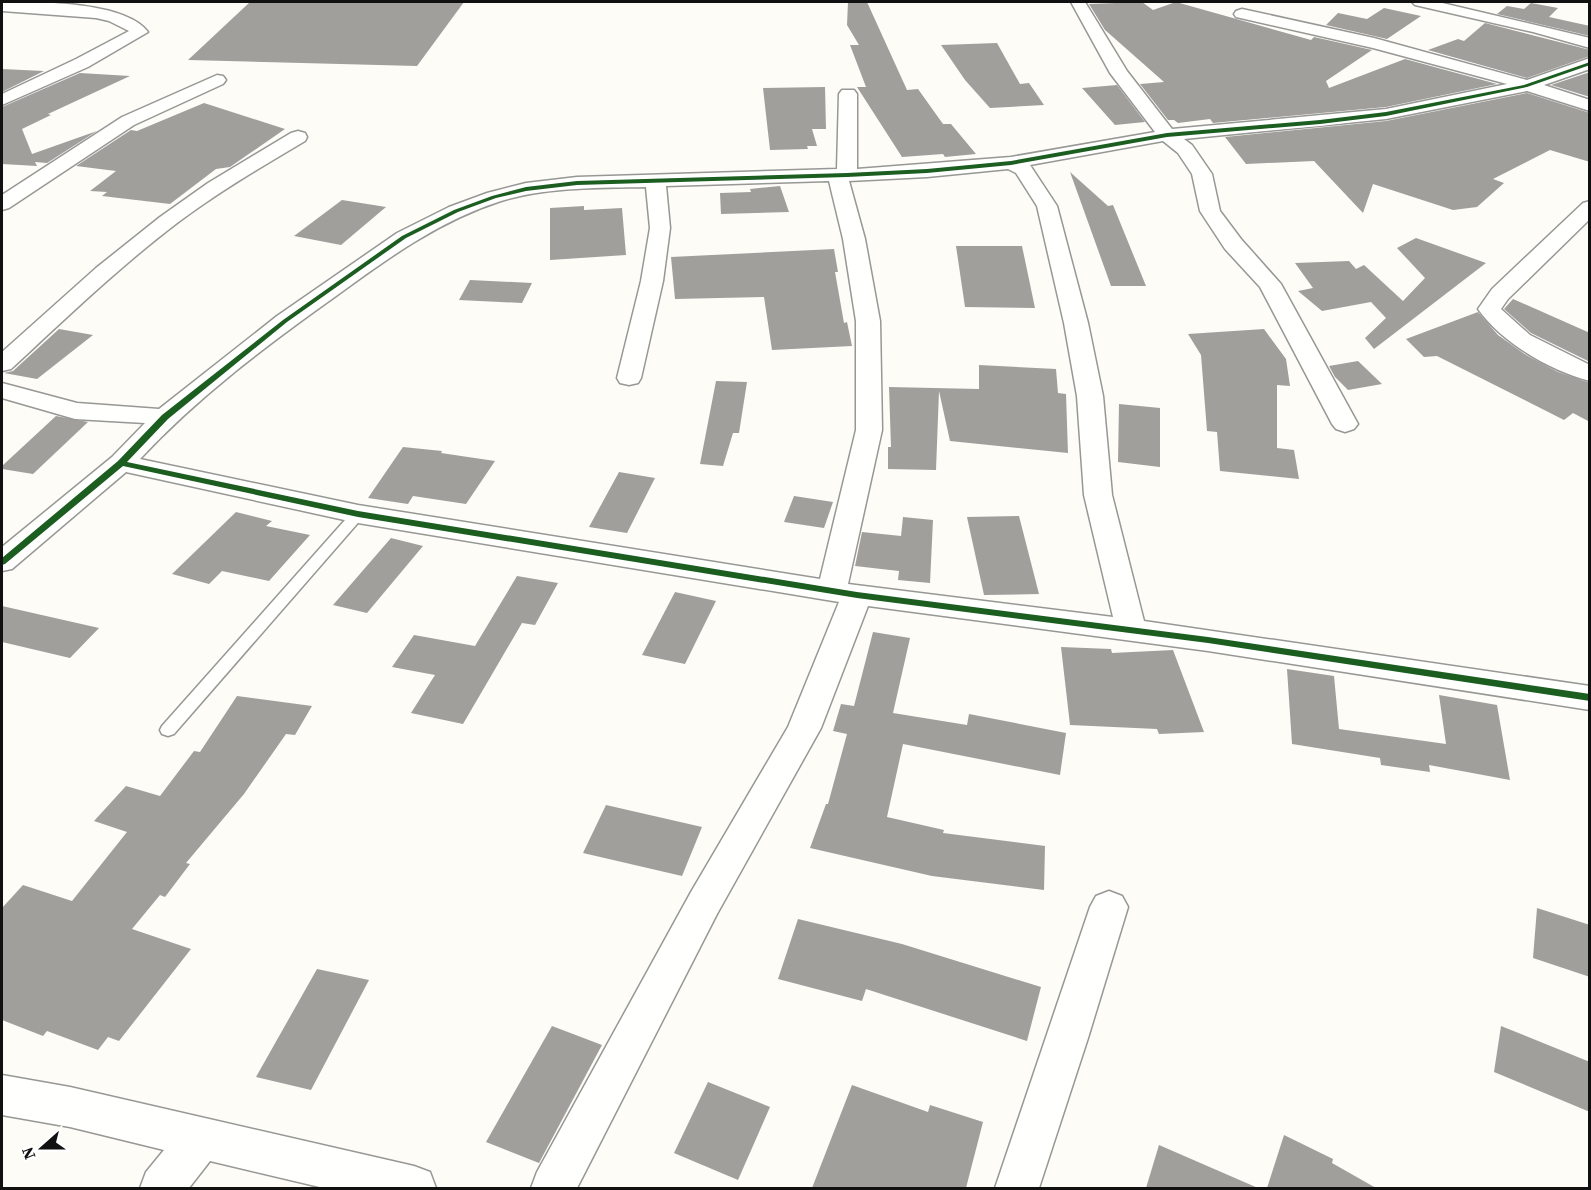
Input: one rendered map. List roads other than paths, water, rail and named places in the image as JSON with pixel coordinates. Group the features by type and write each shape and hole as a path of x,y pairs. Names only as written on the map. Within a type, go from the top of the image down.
{"street":[{"path":"1078,2 1119,74 1167,135 1185,148 1202,174 1210,211 1233,244 1270,284 1345,424"},
{"path":"1420,2 1525,25 1590,43"},
{"path":"2,6 112,16 140,32 92,58 2,100"},
{"path":"1242,14 1385,45 1590,106"},
{"path":"2,562 121,463 165,417 285,321 404,237 434,221 494,197 526,189 655,179 842,176 1011,163 1167,135 1376,116 1525,86 1590,63"},
{"path":"2,204 128,121 217,80"},
{"path":"553,1188 704,903 804,728 844,592 869,430 868,321 842,176 848,94"},
{"path":"2,364 168,220 213,187 298,137"},
{"path":"1011,163 1023,169 1047,206 1076,323 1090,396 1098,495 1131,630"},
{"path":"629,378 652,281 660,228 655,179"},
{"path":"1590,207 1500,294 1489,309 1499,324 1530,345 1590,374"},
{"path":"2,390 75,411 165,417"},
{"path":"121,463 358,514 844,592 1131,630 1590,698"},
{"path":"1017,1188 1109,907"},
{"path":"2,1095 70,1107 414,1188"},
{"path":"162,1188 201,1137"}],"lane":[{"path":"168,730 358,514"}]}
